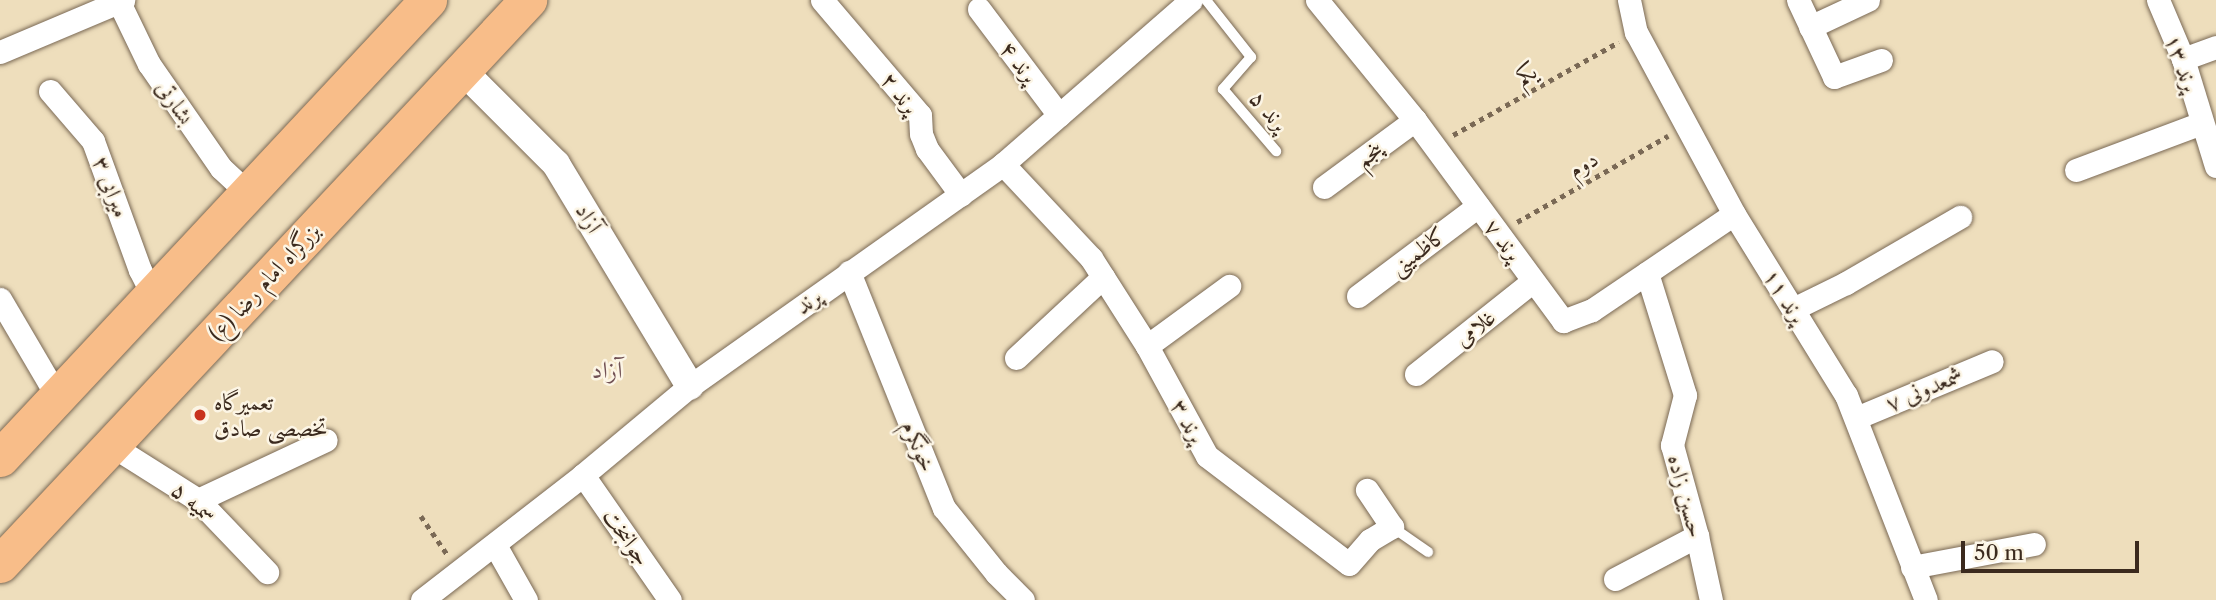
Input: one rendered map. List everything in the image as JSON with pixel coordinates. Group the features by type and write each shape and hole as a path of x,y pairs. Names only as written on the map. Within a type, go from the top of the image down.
{"highway":[{"path":"0,458 428,0"},
{"name":"بزرگراه امام رضا (ع)","path":"0,564 528,0"}],"street":[{"name":"پرند ۲","path":"822,0 920,115 921,134 927,149 961,195"},
{"name":"پرند","path":"422,600 583,475 690,386 1003,164 1191,0"},
{"name":"پرند ۷","path":"1317,0 1415,120 1563,321 1592,310 1734,214"},
{"name":"پرند ۱۱","path":"1629,0 1636,32 1734,214 1846,395 1926,600"},
{"path":"1798,0 1834,78 1881,60"},
{"path":"1810,27 1868,0"},
{"name":"پرند ۱۳","path":"2158,0 2183,59 2216,166"},
{"name":"بشارتی","path":"120,1 149,64 221,168 248,193"},
{"path":"0,52 120,1"},
{"name":"پرند ۴","path":"979,9 1059,115"},
{"path":"2183,59 2216,47"},
{"name":"آزاد","path":"462,70 556,164 690,386"},
{"name":"میرابی ۳","path":"50,91 93,141 140,270 153,295"},
{"name":"پنجم","path":"1324,187 1415,120"},
{"path":"2076,170 2202,123"},
{"name":"پرند ۳","path":"1003,164 1091,258 1147,346 1207,456 1349,564 1370,540 1392,527"},
{"name":"کاظمینی","path":"1358,296 1478,206"},
{"path":"1793,309 1846,283 1960,217"},
{"name":"خونگرم","path":"849,272 944,509 996,573 1023,600"},
{"name":"حسین زاده","path":"1647,273 1685,395 1672,445 1711,600"},
{"path":"1016,358 1103,277"},
{"name":"غلامی","path":"1416,374 1533,281"},
{"path":"1147,346 1229,286"},
{"path":"0,299 57,396"},
{"name":"شمعدونی ۷","path":"1856,418 1992,361"},
{"path":"198,500 326,440"},
{"name":"سمیه ۵","path":"111,445 198,500 267,572"},
{"name":"جوانبخت","path":"583,475 670,600"},
{"path":"1367,490 1392,527"},
{"path":"1615,579 1697,536"},
{"path":"1912,567 2034,544"},
{"path":"495,545 526,600"}],"lane":[{"name":"پرند ۵","path":"1206,0 1251,57 1223,89 1276,151"},
{"path":"1392,527 1427,552"}],"path":[{"name":"یکم","path":"1434,146 1636,32"},
{"name":"دوم","path":"1498,233 1686,125"},
{"path":"421,516 460,572"}],"place":[{"name":"تعمیرگاه تخصصی صادق","path":"200,415"}],"district":[{"name":"آزاد","path":"607,370"}]}
